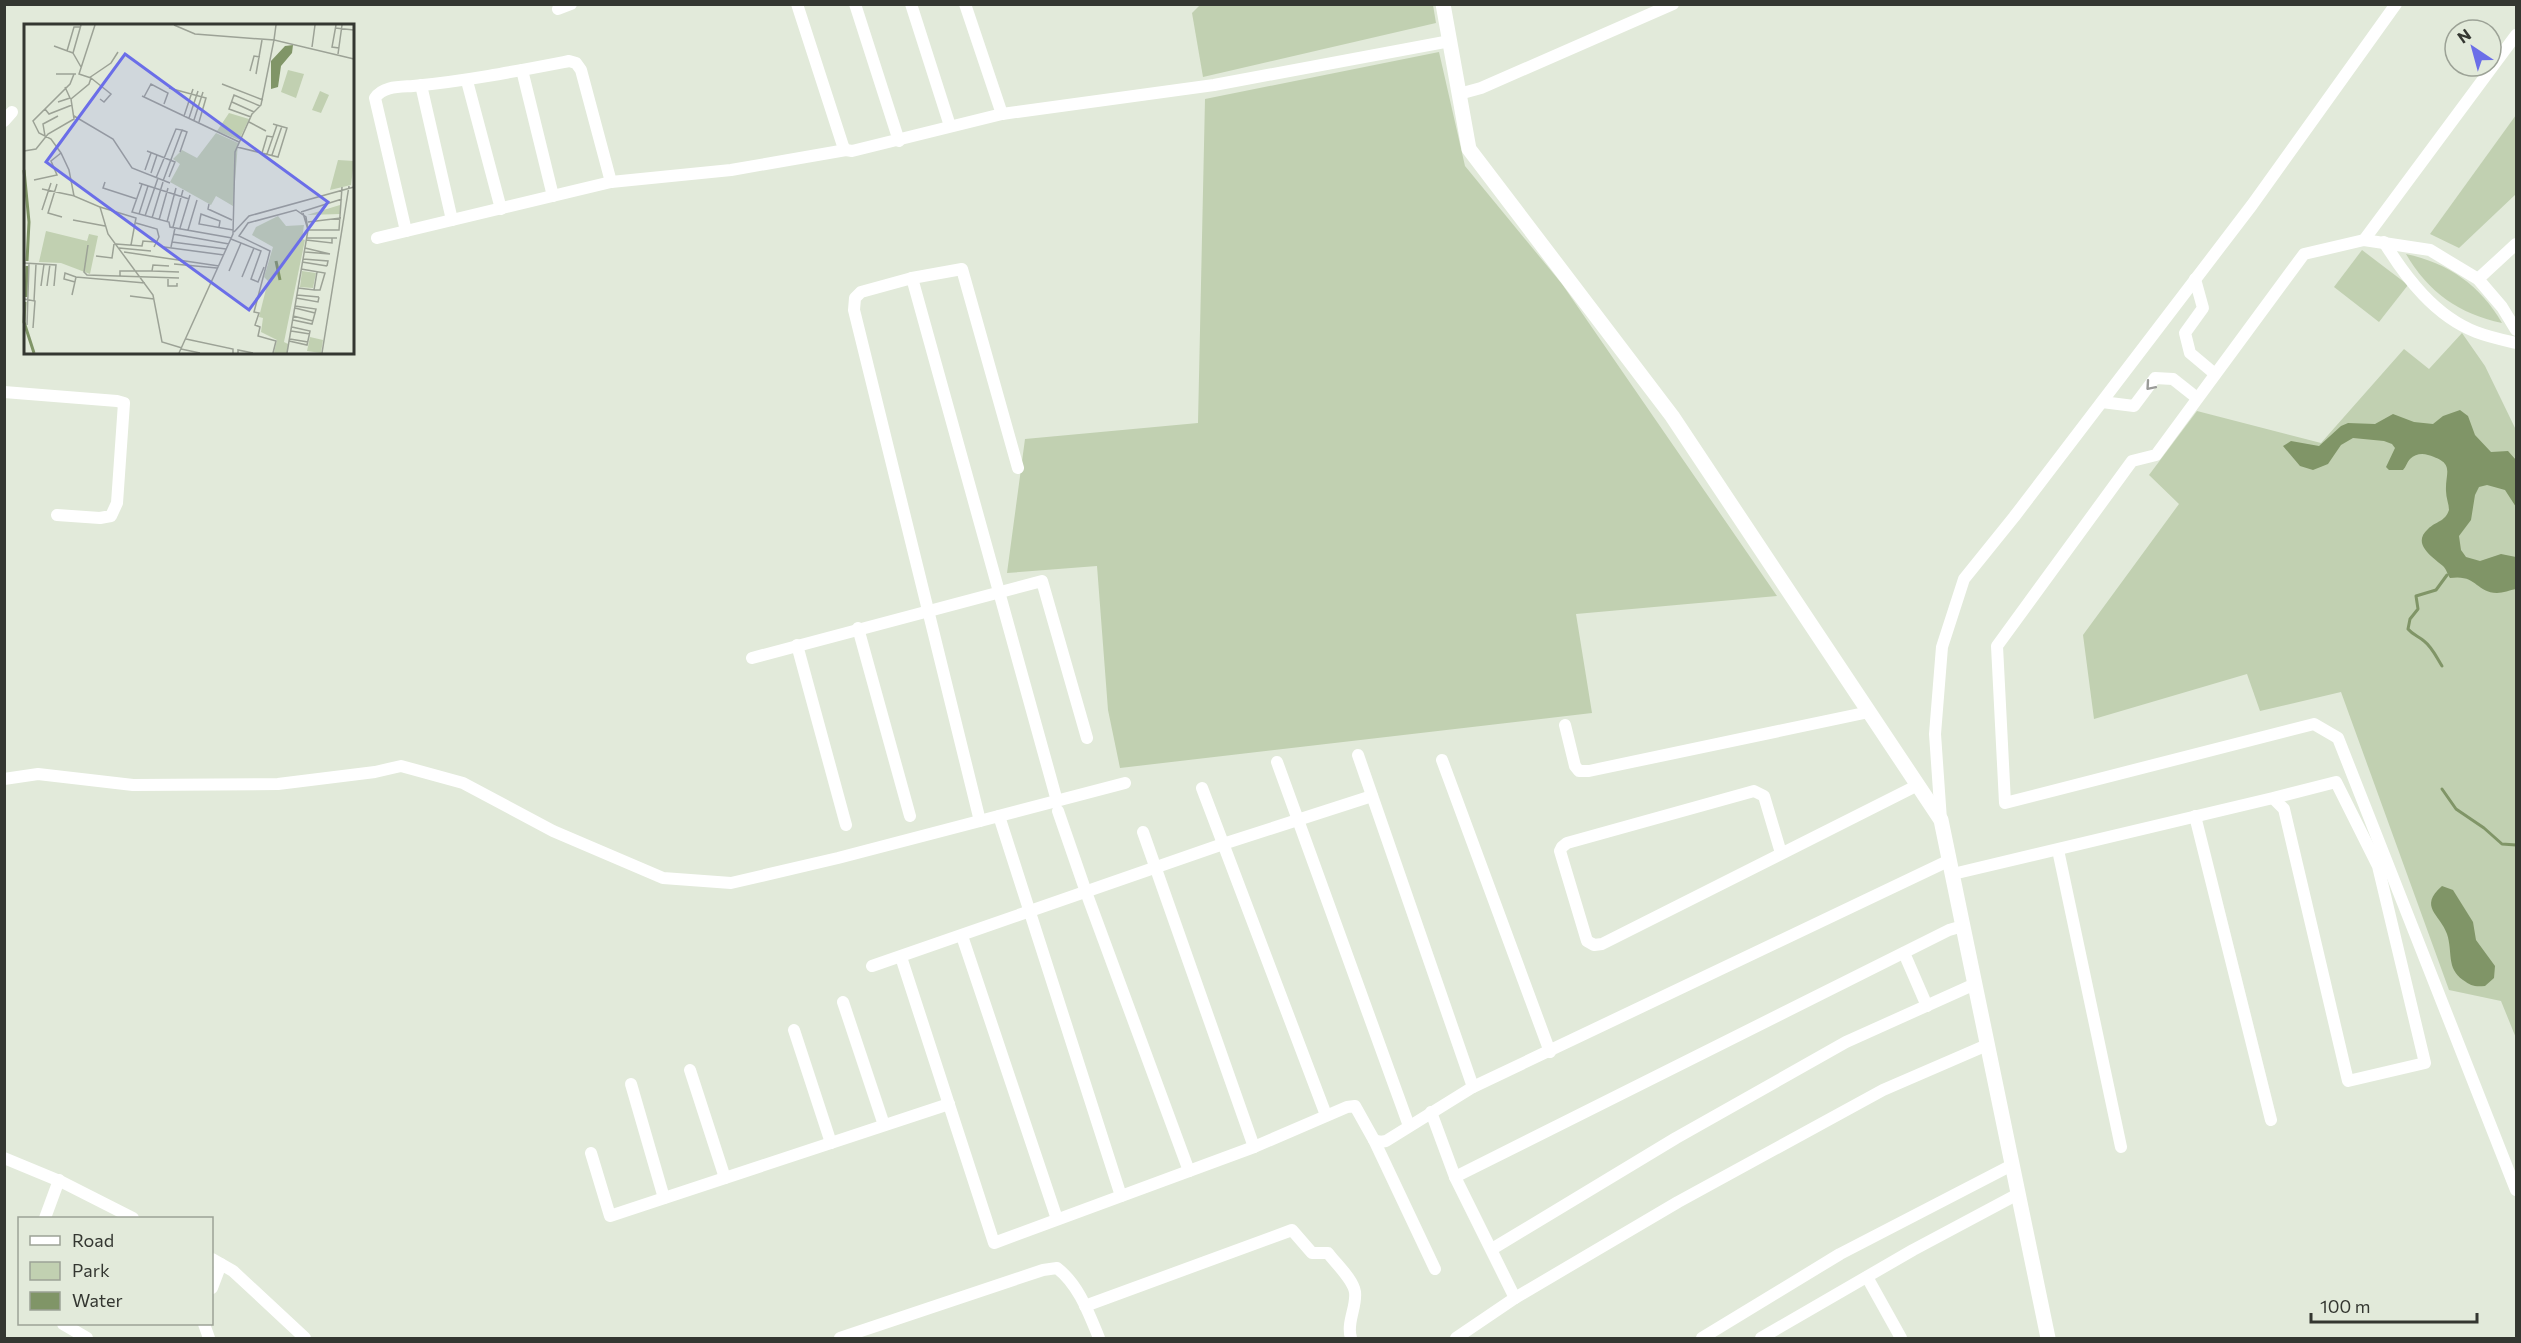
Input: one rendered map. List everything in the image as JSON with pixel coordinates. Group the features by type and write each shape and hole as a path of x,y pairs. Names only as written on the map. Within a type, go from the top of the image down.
{"main road":[{"path":"1443,4 1469,149 1672,416 1941,820 2048,1338"}],"street":[{"path":"558,9 571,4"},
{"path":"797,4 846,150"},
{"path":"855,4 899,141"},
{"path":"911,4 950,126"},
{"path":"966,4 1002,114"},
{"path":"1459,94 1481,88 1673,4"},
{"path":"1941,820 1935,734 1942,647 1964,579 2252,205 2396,4"},
{"path":"2364,240 2517,35"},
{"path":"377,238 611,182 731,171 846,150 852,151 1002,114 1214,85 1450,41"},
{"path":"406,231 375,98 379,92 392,88 467,81 569,61 576,63 580,70 611,182"},
{"path":"522,70 553,196"},
{"path":"467,81 501,209"},
{"path":"421,85 452,220"},
{"path":"2517,330 2502,307 2478,279 2430,250 2364,240 2304,254 2156,455 2132,461 1997,646 2005,803 2314,724 2338,738 2517,1190"},
{"path":"2384,242 2405,276 2439,310 2475,332 2517,343"},
{"path":"2478,279 2517,244"},
{"path":"980,821 855,310 855,298 861,292 912,278 962,269 1018,468"},
{"path":"912,278 1057,806 1086,892 1189,1171"},
{"path":"2195,279 2204,308 2185,333 2190,353 2215,374"},
{"path":"2102,402 2134,406 2156,378 2173,379 2197,398"},
{"path":"4,392 117,401 124,404 117,503 111,516 100,518 57,515"},
{"path":"752,658 1042,581 1087,738"},
{"path":"858,628 910,816"},
{"path":"797,645 846,825"},
{"path":"1565,725 1575,766 1579,771 1589,771 1869,712"},
{"path":"1358,756 1473,1087"},
{"path":"1442,760 1550,1052"},
{"path":"1276,762 1409,1126"},
{"path":"4,779 38,774 133,785 278,784 375,772 401,766 463,783 553,831 663,878 731,883 999,816 1057,806 1125,783"},
{"path":"1374,1140 1386,1141 1473,1087 1951,867 2058,850 2336,782 2378,866 2425,1063 2348,1081 2284,809 2273,798"},
{"path":"1781,854 1764,796 1754,791 1567,843 1560,851 1587,941 1594,945 1602,944 1781,854 1918,784"},
{"path":"1202,788 1326,1115"},
{"path":"872,966 1223,844 1372,795"},
{"path":"999,816 1120,1196"},
{"path":"2195,816 2271,1120"},
{"path":"1143,832 1254,1147"},
{"path":"2058,850 2121,1147"},
{"path":"1455,1177 1904,953 1963,926"},
{"path":"962,936 1057,1219"},
{"path":"1904,953 1927,1006"},
{"path":"901,957 994,1243 1254,1147 1326,1115 1355,1106 1374,1140 1435,1269"},
{"path":"1492,1249 1676,1138 1846,1042 1975,984"},
{"path":"843,1002 884,1125"},
{"path":"794,1030 831,1143"},
{"path":"1455,1338 1515,1298 1678,1202 1883,1090 1987,1045"},
{"path":"690,1070 725,1178"},
{"path":"631,1084 664,1198"},
{"path":"591,1153 609,1216 948,1104"},
{"path":"1431,1112 1455,1177 1515,1298"},
{"path":"4,1158 59,1180 131,1217"},
{"path":"1702,1338 1840,1254 2012,1165"},
{"path":"45,1217 59,1180"},
{"path":"1761,1338 1913,1250 2018,1194"},
{"path":"1085,1306 1292,1230 1312,1253 1328,1253 1354,1288 1355,1296 1349,1331 1351,1338"},
{"path":"213,1282 216,1262 233,1271 305,1338"},
{"path":"840,1338 1043,1270 1057,1268 1067,1276 1085,1306 1099,1338"},
{"path":"1867,1277 1901,1338"},
{"path":"66,1325 87,1338"}],"green space":[{"path":"1200,5 1433,5 1436,23 1203,77 1192,13"},
{"path":"1439,52 1465,166 1562,284 1777,596 1576,614 1592,713 1120,768 1108,710 1097,566 1007,573 1025,439 1198,423 1205,99"},
{"path":"2516,115 2516,194 2459,248 2430,234"},
{"path":"2362,250 2408,285 2379,322 2334,287"},
{"path":"2406,254 2436,263 2462,278 2484,297 2502,323 2472,314 2446,299 2424,280"},
{"path":"2462,333 2485,366 2516,430 2516,1038 2501,1001 2449,990 2341,692 2260,711 2247,674 2094,719 2083,635 2179,504 2149,475 2197,411 2321,443 2404,349 2429,369"}],"water":[{"path":"2460,410 2468,416 2475,435 2491,452 2508,451 2516,460 2516,507 2505,490 2487,485 2479,487 2475,495 2471,520 2459,536 2461,550 2466,557 2480,561 2501,554 2516,557 2516,589 2499,593 2490,592 2466,579 2450,578 2444,568 2425,550 2423,535 2431,526 2445,517 2449,510 2446,491 2447,469 2442,461 2419,454 2410,459 2403,470 2389,470 2386,467 2395,448 2392,444 2353,438 2341,445 2328,464 2313,470 2300,466 2283,446 2291,441 2319,446 2341,426 2348,423 2375,424 2393,414 2414,422 2433,424 2443,416"},
{"path":"2442,886 2453,890 2473,922 2476,940 2495,966 2494,978 2485,986 2468,984 2454,970 2447,934 2431,905 2435,893"}],"waterway":[{"path":"2442,666 2429,646 2408,629 2410,619 2418,609 2416,596 2436,590 2447,575"},
{"path":"2442,789 2456,809 2484,828 2502,844 2516,845"}]}
